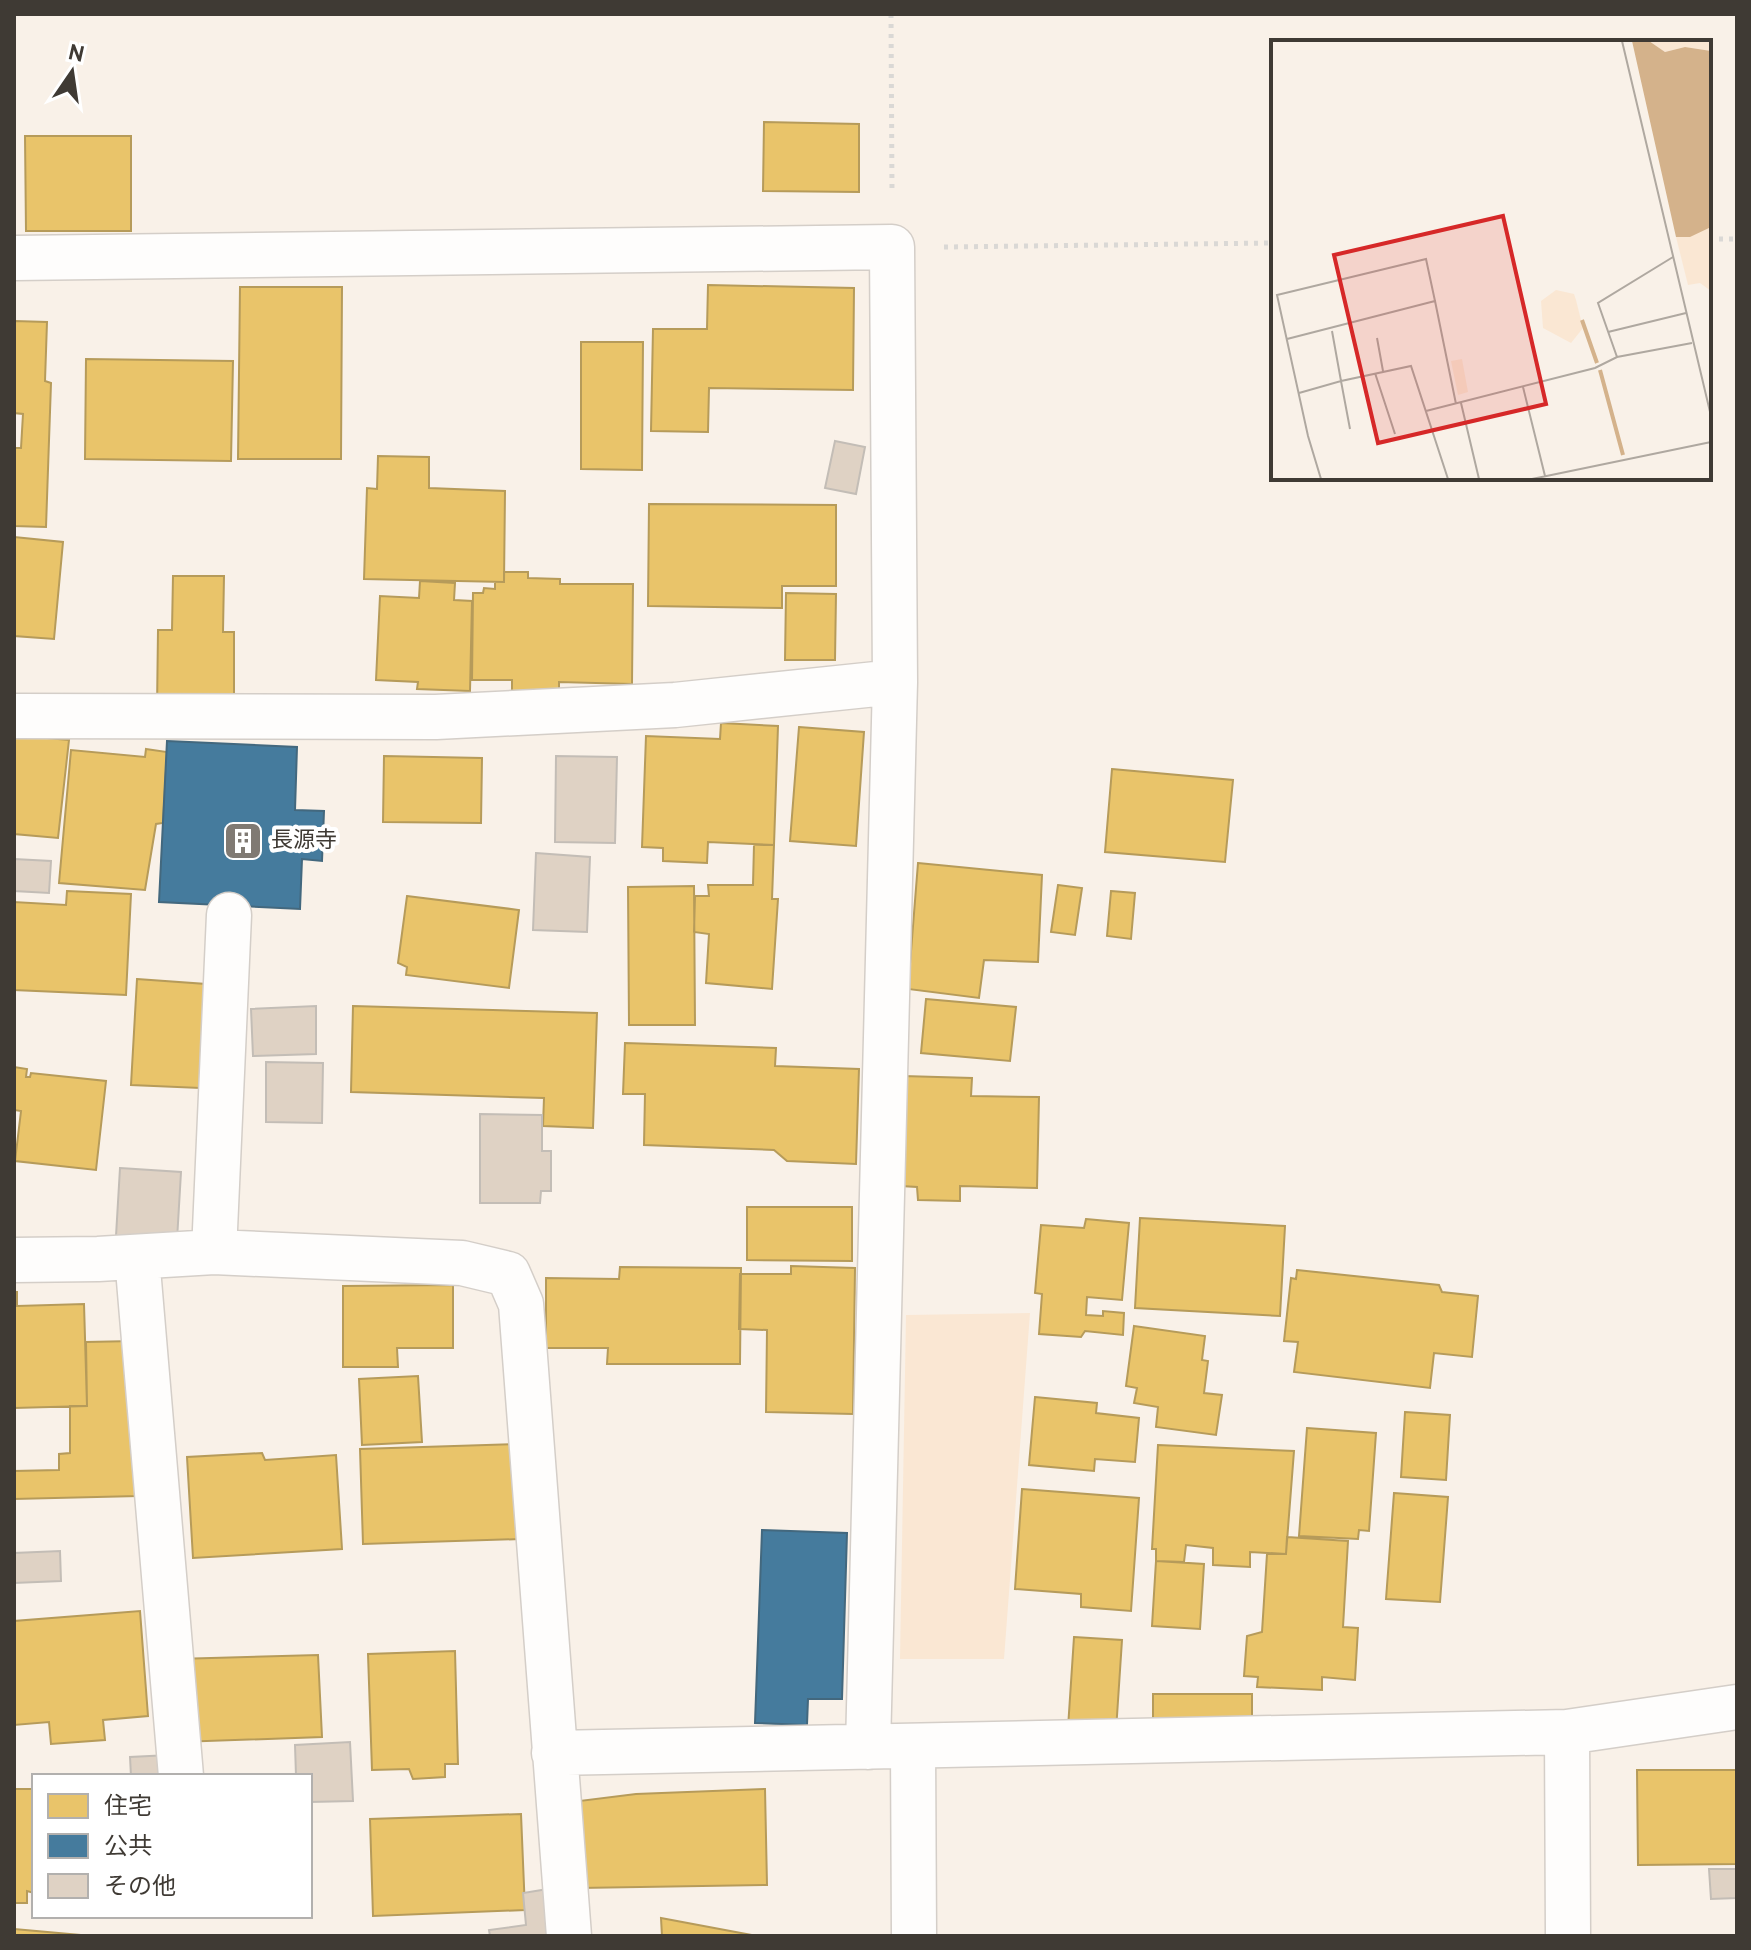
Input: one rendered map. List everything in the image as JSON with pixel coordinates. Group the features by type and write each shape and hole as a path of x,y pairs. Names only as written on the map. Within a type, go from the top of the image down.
{"street":[{"path":"14,258 892,247 895,682 868,1747"},
{"path":"14,716 436,717 675,705 895,682"},
{"path":"214,1252 229,915"},
{"path":"14,1260 214,1252 462,1263 508,1274 521,1304 569,1936"},
{"path":"137,1257 181,1774"},
{"path":"554,1753 1567,1732 1737,1707"},
{"path":"1567,1732 1568,1936"},
{"path":"913,1747 914,1936"}],"path":[{"path":"891,14 892,247 1271,243"},
{"path":"1711,239 1737,239"}],"shaded area":[{"path":"1030,1313 1004,1659 900,1659 906,1315"}],"building: 住宅":[{"path":"764,122 859,124 859,192 763,191"},
{"path":"25,136 131,136 131,231 26,231"},
{"path":"708,285 854,288 853,390 709,388 708,432 651,431 653,329 707,329"},
{"path":"240,287 342,287 341,459 238,459"},
{"path":"14,321 47,322 45,381 51,383 46,527 14,526 14,448 21,448 23,414 14,413"},
{"path":"581,342 643,342 642,470 581,469"},
{"path":"86,359 233,361 231,461 85,459"},
{"path":"378,456 429,457 429,488 505,491 504,582 364,579 367,488 377,489"},
{"path":"649,504 836,505 836,586 782,586 782,608 648,606"},
{"path":"14,537 63,542 54,639 14,636"},
{"path":"504,572 528,572 528,578 560,579 560,584 633,584 632,684 559,682 559,696 512,695 512,680 472,680 473,593 483,593 484,588 495,589 495,582 504,582"},
{"path":"173,576 224,576 223,632 234,632 234,710 157,709 158,630 172,630"},
{"path":"420,581 455,583 454,600 472,601 470,691 417,689 418,682 376,680 380,596 419,598"},
{"path":"786,593 836,594 835,660 785,660"},
{"path":"721,723 778,726 774,845 708,842 707,863 663,861 663,848 642,847 646,736 720,739"},
{"path":"799,727 864,732 856,846 790,841"},
{"path":"14,735 69,740 58,838 14,834"},
{"path":"146,749 167,752 163,823 156,824 145,890 59,883 71,750 145,757"},
{"path":"384,756 482,758 481,823 383,822"},
{"path":"1112,769 1233,780 1225,862 1105,852"},
{"path":"754,845 774,845 772,899 778,899 772,989 706,983 709,934 694,932 695,896 709,896 708,885 753,885"},
{"path":"918,863 1042,875 1038,962 984,960 979,998 908,989"},
{"path":"1058,885 1082,888 1075,935 1051,932"},
{"path":"694,886 695,1025 629,1025 628,887"},
{"path":"67,891 131,894 126,995 14,990 14,902 66,905"},
{"path":"1111,891 1135,893 1131,939 1107,936"},
{"path":"407,896 519,910 509,988 406,975 407,967 398,963"},
{"path":"137,979 206,984 200,1088 131,1085"},
{"path":"926,999 1016,1007 1010,1061 921,1053"},
{"path":"353,1006 597,1013 593,1128 543,1126 544,1098 351,1092"},
{"path":"625,1043 776,1048 775,1066 859,1069 856,1164 787,1161 774,1150 644,1145 645,1094 623,1094"},
{"path":"14,1067 27,1069 26,1077 30,1077 31,1073 106,1081 96,1170 15,1161 21,1111 14,1110"},
{"path":"903,1076 972,1078 971,1096 1039,1097 1037,1188 960,1186 960,1201 918,1200 917,1187 901,1186"},
{"path":"747,1207 852,1207 852,1261 747,1260"},
{"path":"1140,1218 1285,1226 1280,1316 1135,1308"},
{"path":"1086,1219 1129,1223 1122,1300 1087,1297 1086,1315 1103,1316 1103,1311 1124,1313 1123,1335 1085,1331 1081,1337 1039,1334 1042,1294 1035,1293 1041,1225 1084,1228"},
{"path":"791,1266 855,1268 853,1414 766,1412 767,1330 739,1329 740,1274 791,1274"},
{"path":"620,1267 741,1268 740,1364 607,1364 608,1348 546,1348 546,1278 619,1279"},
{"path":"1297,1270 1439,1285 1442,1292 1478,1296 1472,1357 1434,1353 1430,1388 1294,1372 1298,1342 1284,1341 1291,1278 1296,1279"},
{"path":"453,1285 453,1348 397,1348 398,1367 343,1367 343,1286"},
{"path":"14,1292 17,1292 17,1306 84,1304 87,1406 14,1408"},
{"path":"1134,1326 1205,1336 1202,1360 1208,1361 1204,1393 1222,1395 1216,1435 1156,1427 1158,1407 1134,1403 1137,1388 1126,1386"},
{"path":"134,1341 138,1496 14,1499 14,1471 59,1470 59,1454 70,1453 70,1406 87,1406 86,1342"},
{"path":"418,1376 422,1442 362,1445 359,1379"},
{"path":"1035,1397 1097,1403 1096,1413 1139,1418 1135,1462 1095,1459 1094,1471 1029,1465"},
{"path":"1405,1412 1450,1415 1446,1480 1401,1477"},
{"path":"1307,1428 1376,1433 1369,1531 1359,1530 1358,1539 1299,1536"},
{"path":"517,1444 520,1539 363,1544 360,1449"},
{"path":"1158,1445 1294,1451 1286,1554 1250,1552 1250,1567 1213,1565 1213,1548 1186,1545 1184,1562 1156,1561 1156,1549 1152,1549"},
{"path":"262,1453 265,1460 336,1455 342,1549 193,1558 187,1457"},
{"path":"1022,1489 1139,1498 1131,1611 1081,1607 1081,1594 1015,1589"},
{"path":"1394,1493 1448,1497 1440,1602 1386,1599"},
{"path":"1287,1537 1348,1541 1343,1627 1358,1628 1355,1680 1322,1677 1322,1690 1257,1687 1258,1677 1244,1676 1247,1636 1262,1632 1267,1554 1286,1554"},
{"path":"1156,1561 1204,1564 1200,1629 1152,1626"},
{"path":"140,1611 148,1716 103,1720 105,1740 51,1744 49,1722 14,1725 14,1621"},
{"path":"1074,1637 1122,1640 1116,1731 1068,1728"},
{"path":"455,1651 458,1764 445,1764 445,1777 413,1779 409,1769 372,1770 368,1654"},
{"path":"318,1655 322,1737 179,1742 176,1659"},
{"path":"1153,1694 1252,1694 1252,1727 1153,1727"},
{"path":"1637,1770 1737,1770 1737,1864 1638,1865"},
{"path":"14,1789 32,1789 32,1892 27,1891 27,1903 14,1903"},
{"path":"765,1789 767,1885 579,1888 571,1802 636,1794"},
{"path":"521,1814 525,1910 373,1916 370,1819"},
{"path":"661,1918 757,1936 662,1936"},
{"path":"14,1929 92,1936 14,1936"}],"building: 公共":[{"name":"長源寺","path":"167,741 297,747 295,810 324,811 322,861 302,859 300,909 159,902"},
{"path":"762,1530 847,1533 842,1699 808,1699 807,1725 755,1723"}],"building: その他":[{"path":"835,441 865,447 856,494 825,488"},
{"path":"556,756 617,757 615,843 555,842"},
{"path":"536,853 590,857 587,932 533,930"},
{"path":"14,859 51,861 49,893 14,891"},
{"path":"316,1006 316,1054 253,1056 251,1009"},
{"path":"266,1062 323,1063 322,1123 266,1122"},
{"path":"480,1114 542,1115 542,1151 551,1151 551,1191 541,1191 540,1203 480,1203"},
{"path":"120,1168 181,1172 177,1240 116,1236"},
{"path":"60,1551 61,1581 14,1583 14,1553"},
{"path":"350,1742 353,1801 312,1802 312,1774 296,1774 295,1745"},
{"path":"169,1755 170,1774 131,1774 130,1757"},
{"path":"1709,1869 1737,1869 1737,1898 1711,1899"},
{"path":"548,1889 551,1936 490,1936 489,1930 526,1925 523,1893"}],"place":[{"name":"長源寺","path":"243,841"}]}
